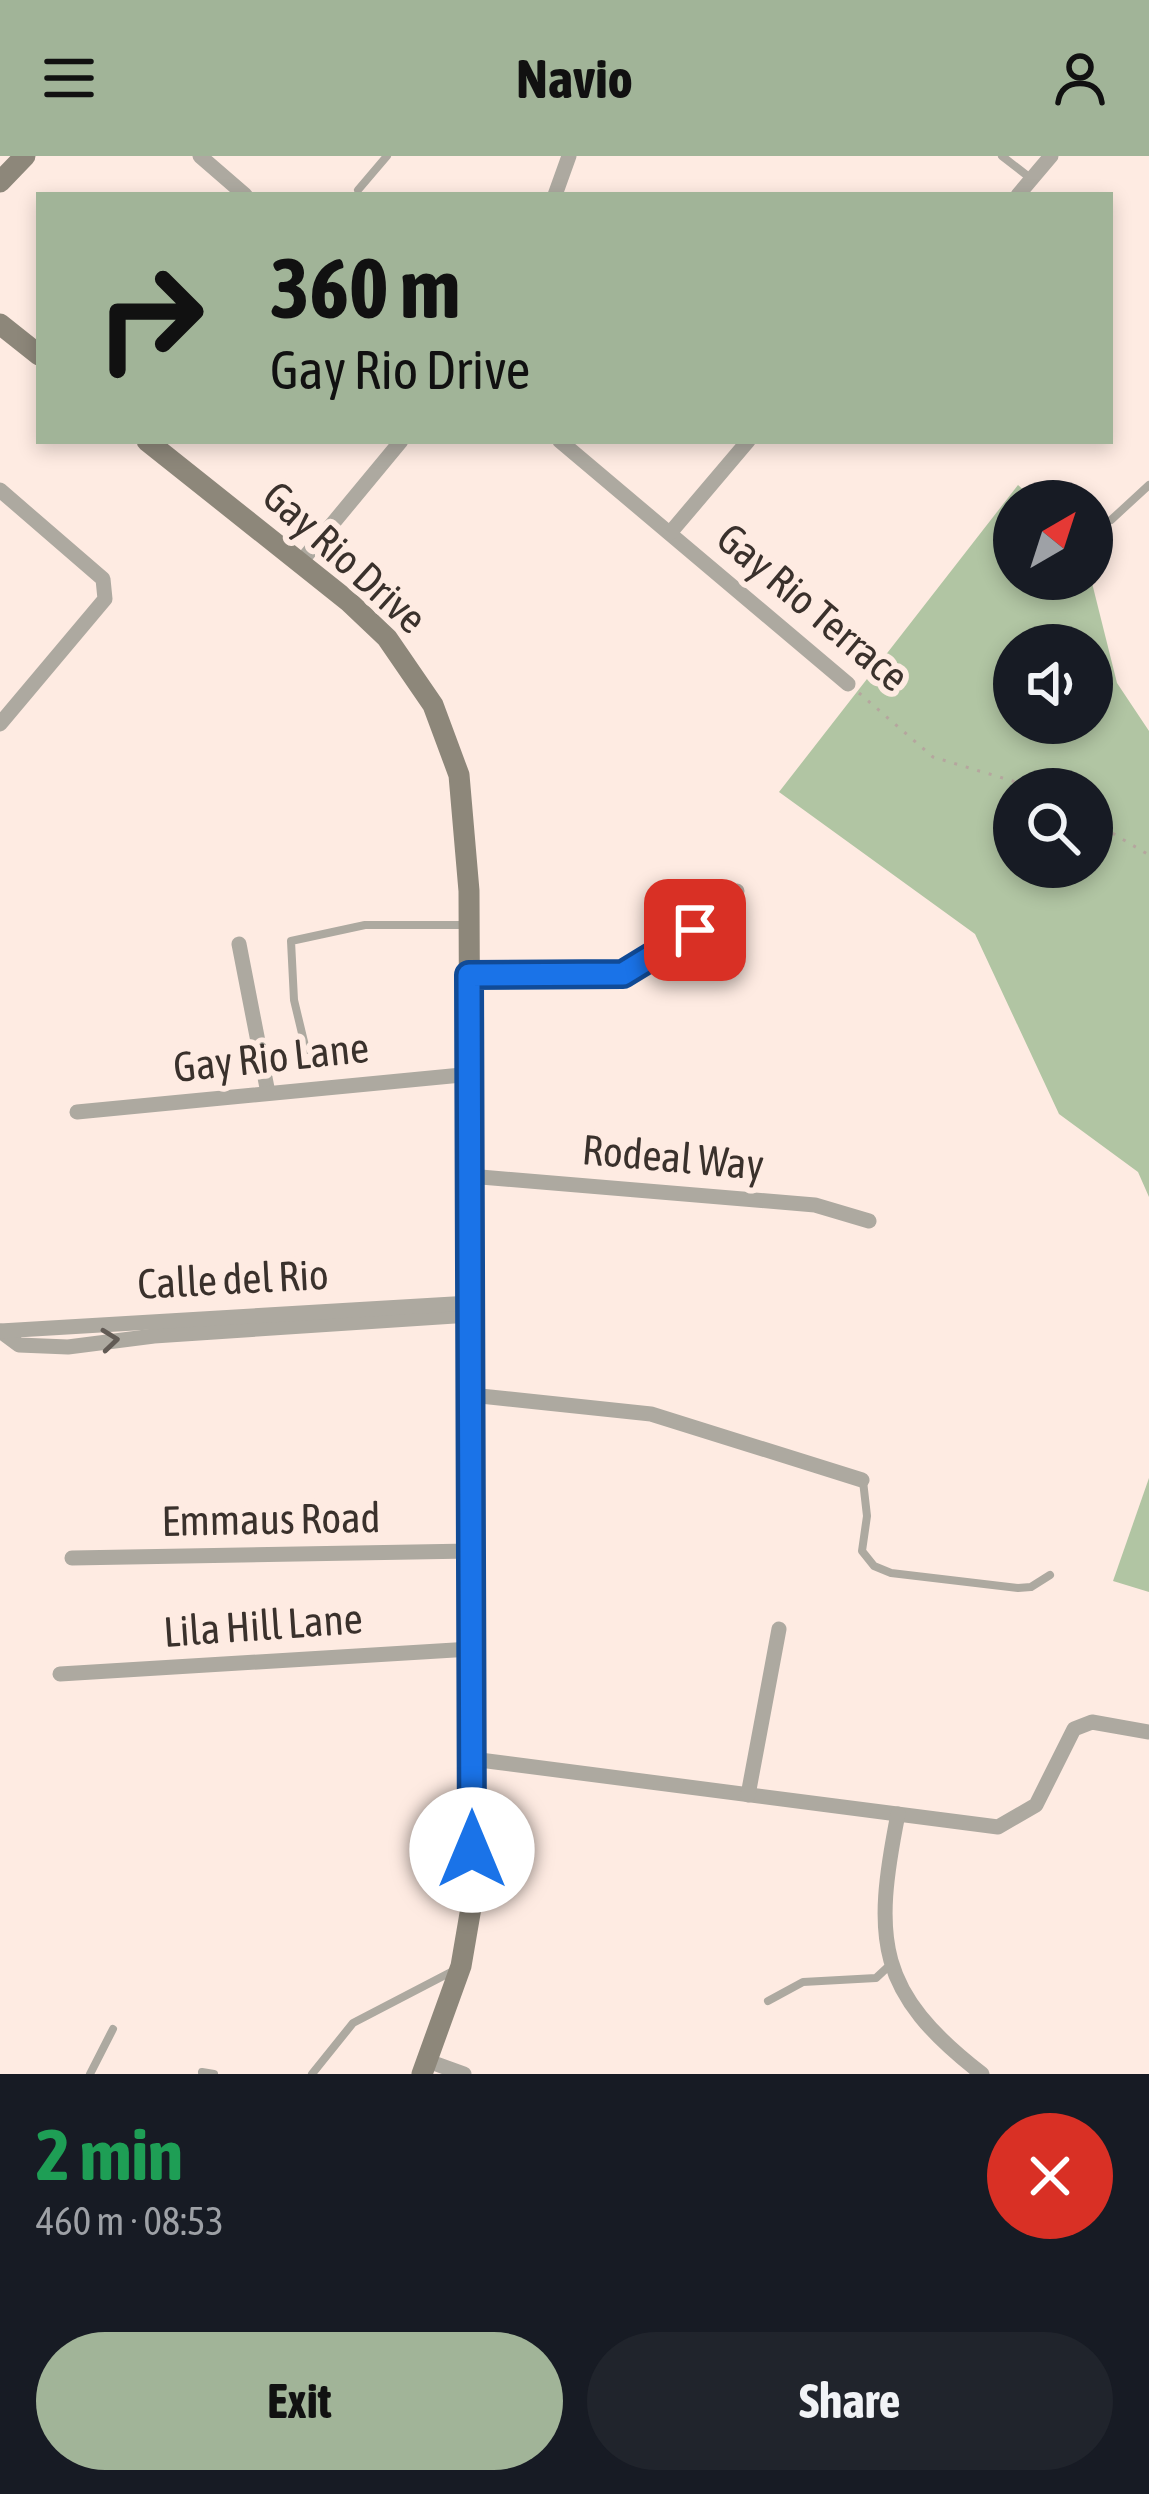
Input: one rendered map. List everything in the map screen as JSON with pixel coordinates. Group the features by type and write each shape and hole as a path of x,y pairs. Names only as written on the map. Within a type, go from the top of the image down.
{"street":[{"path":"0,182 25,156"},
{"path":"200,156 242,192"},
{"path":"556,192 568,156"},
{"path":"1020,192 1051,156"},
{"path":"0,324 36,353"},
{"name":"Gay Rio Drive","path":"151,444 387,638 438,717 464,799 472,1074 473,1896 461,1966 425,2068"},
{"path":"300,563 399,444"},
{"name":"Gay Rio Terrace","path":"569,444 848,684"},
{"path":"670,533 745,444"},
{"path":"0,490 103,579 105,599 0,724"},
{"path":"469,975 623,974 695,930 737,891"},
{"path":"239,944 268,1093"},
{"name":"Gay Rio Lane","path":"77,1112 472,1074"},
{"name":"Rodeal Way","path":"470,1176 815,1205 869,1221"},
{"name":"Calle del Rio","path":"0,1331 470,1309"},
{"path":"471,1395 651,1414 862,1480"},
{"name":"Emmaus Road","path":"72,1558 471,1551"},
{"path":"748,1795 779,1629"},
{"name":"Lila Hill Lane","path":"60,1674 471,1648"},
{"path":"472,1759 998,1827 1036,1805 1074,1729 1092,1723 1149,1732"},
{"path":"898,1814 884,1900 891,1964 903,1998 947,2047 982,2074"},
{"path":"425,2068 464,2074"}],"lane":[{"path":"358,190 387,156"},
{"path":"1002,156 1031,179"},
{"path":"1113,519 1149,485"},
{"path":"306,1050 294,1000 291,941 365,926 468,925"},
{"path":"862,1480 867,1516 862,1551 874,1566 891,1573 1018,1588 1031,1588 1050,1574"},
{"path":"768,2002 803,1982 876,1978 891,1964"},
{"path":"312,2074 352,2023 461,1966"},
{"path":"90,2074 113,2029"},
{"path":"202,2072 214,2074"}],"path":[{"name":"Gay Rio Terrace","path":"848,684 933,757 993,775"},
{"path":"1113,834 1149,855"}],"green space":[{"path":"993,517 993,600 1096,600 1102,624 993,624 993,744 1113,744 1113,667 1117,683 1149,731 1149,1197 1138,1172 1059,1114 975,934 779,792"},
{"path":"1149,1478 1149,1592 1113,1581"}],"route":[{"path":"472,1850 469,975 623,974 695,930"}]}
